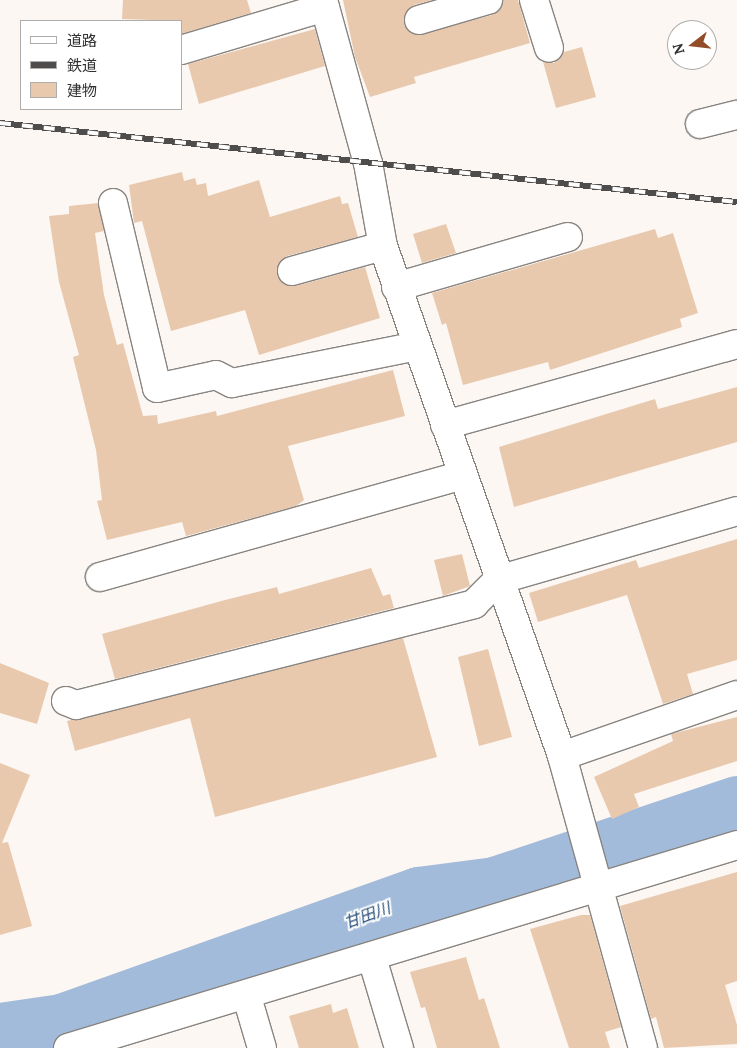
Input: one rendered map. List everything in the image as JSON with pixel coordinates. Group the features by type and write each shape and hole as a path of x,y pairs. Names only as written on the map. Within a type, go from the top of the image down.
{"street":[{"path":"419,20 488,0"},
{"path":"534,0 548,48"},
{"path":"182,50 324,4 368,163 383,246 498,580 516,614 562,756 643,1048"},
{"path":"700,124 737,114"},
{"path":"113,203 157,388 216,375 232,383 417,346"},
{"path":"396,287 568,237"},
{"path":"292,271 383,246"},
{"path":"445,425 737,344"},
{"path":"100,577 462,475"},
{"path":"66,701 76,705 474,604 498,580 737,511"},
{"path":"562,756 737,695"},
{"path":"68,1048 247,997 598,890 737,845"},
{"path":"372,958 399,1048"},
{"path":"247,997 262,1048"}],"building":[{"path":"123,0 247,0 251,13 182,34 182,20 122,19"},
{"path":"343,0 432,0 414,5 404,16 404,25 416,35 492,15 503,0 518,0 530,43 414,77 416,83 370,97 355,57"},
{"path":"315,29 325,66 199,104 188,64"},
{"path":"582,47 596,97 556,108 543,62 554,63 564,52"},
{"path":"182,172 184,181 195,178 197,185 206,183 208,196 259,180 270,217 340,196 342,204 348,203 358,237 287,256 277,267 277,276 288,286 296,286 365,267 380,318 259,355 245,310 171,331 142,221 134,223 129,185"},
{"path":"98,203 104,231 95,233 104,295 117,345 123,343 143,416 157,415 158,424 216,411 217,416 393,370 405,416 288,446 304,500 296,506 186,536 182,522 107,540 97,501 102,500 96,450 73,357 79,355 59,282 49,216 69,214 69,206"},
{"path":"446,224 456,253 422,263 413,234"},
{"path":"655,229 658,238 673,233 698,313 680,319 682,327 550,370 548,362 463,385 446,323 442,325 432,293"},
{"path":"737,387 737,442 514,507 499,447 655,399 658,409"},
{"path":"737,539 737,660 687,674 693,694 663,704 627,595 538,622 529,593 636,560 639,568"},
{"path":"462,554 470,586 443,596 434,560"},
{"path":"371,568 383,596 390,594 394,608 115,679 102,634 277,587 279,594"},
{"path":"403,638 437,757 215,817 190,718 75,751 67,721"},
{"path":"488,649 512,737 479,746 458,657"},
{"path":"0,663 49,683 37,724 0,713"},
{"path":"737,717 737,761 634,794 639,807 612,819 594,777 673,741 671,734"},
{"path":"0,763 30,775 2,843 8,842 32,926 0,935"},
{"path":"737,872 737,981 725,985 737,1025 737,1044 664,1048 656,1017 651,1019 620,906"},
{"path":"581,915 590,915 621,1027 605,1032 610,1048 569,1048 530,929"},
{"path":"466,957 479,1000 484,998 500,1048 437,1048 425,1007 421,1008 410,972"},
{"path":"331,1004 333,1013 347,1008 359,1048 299,1048 289,1016"}],"waterway":[{"name":"甘田川","path":"0,1033 62,1024 419,897 495,887 737,806"}],"railway":[{"path":"0,123 737,202"}]}
